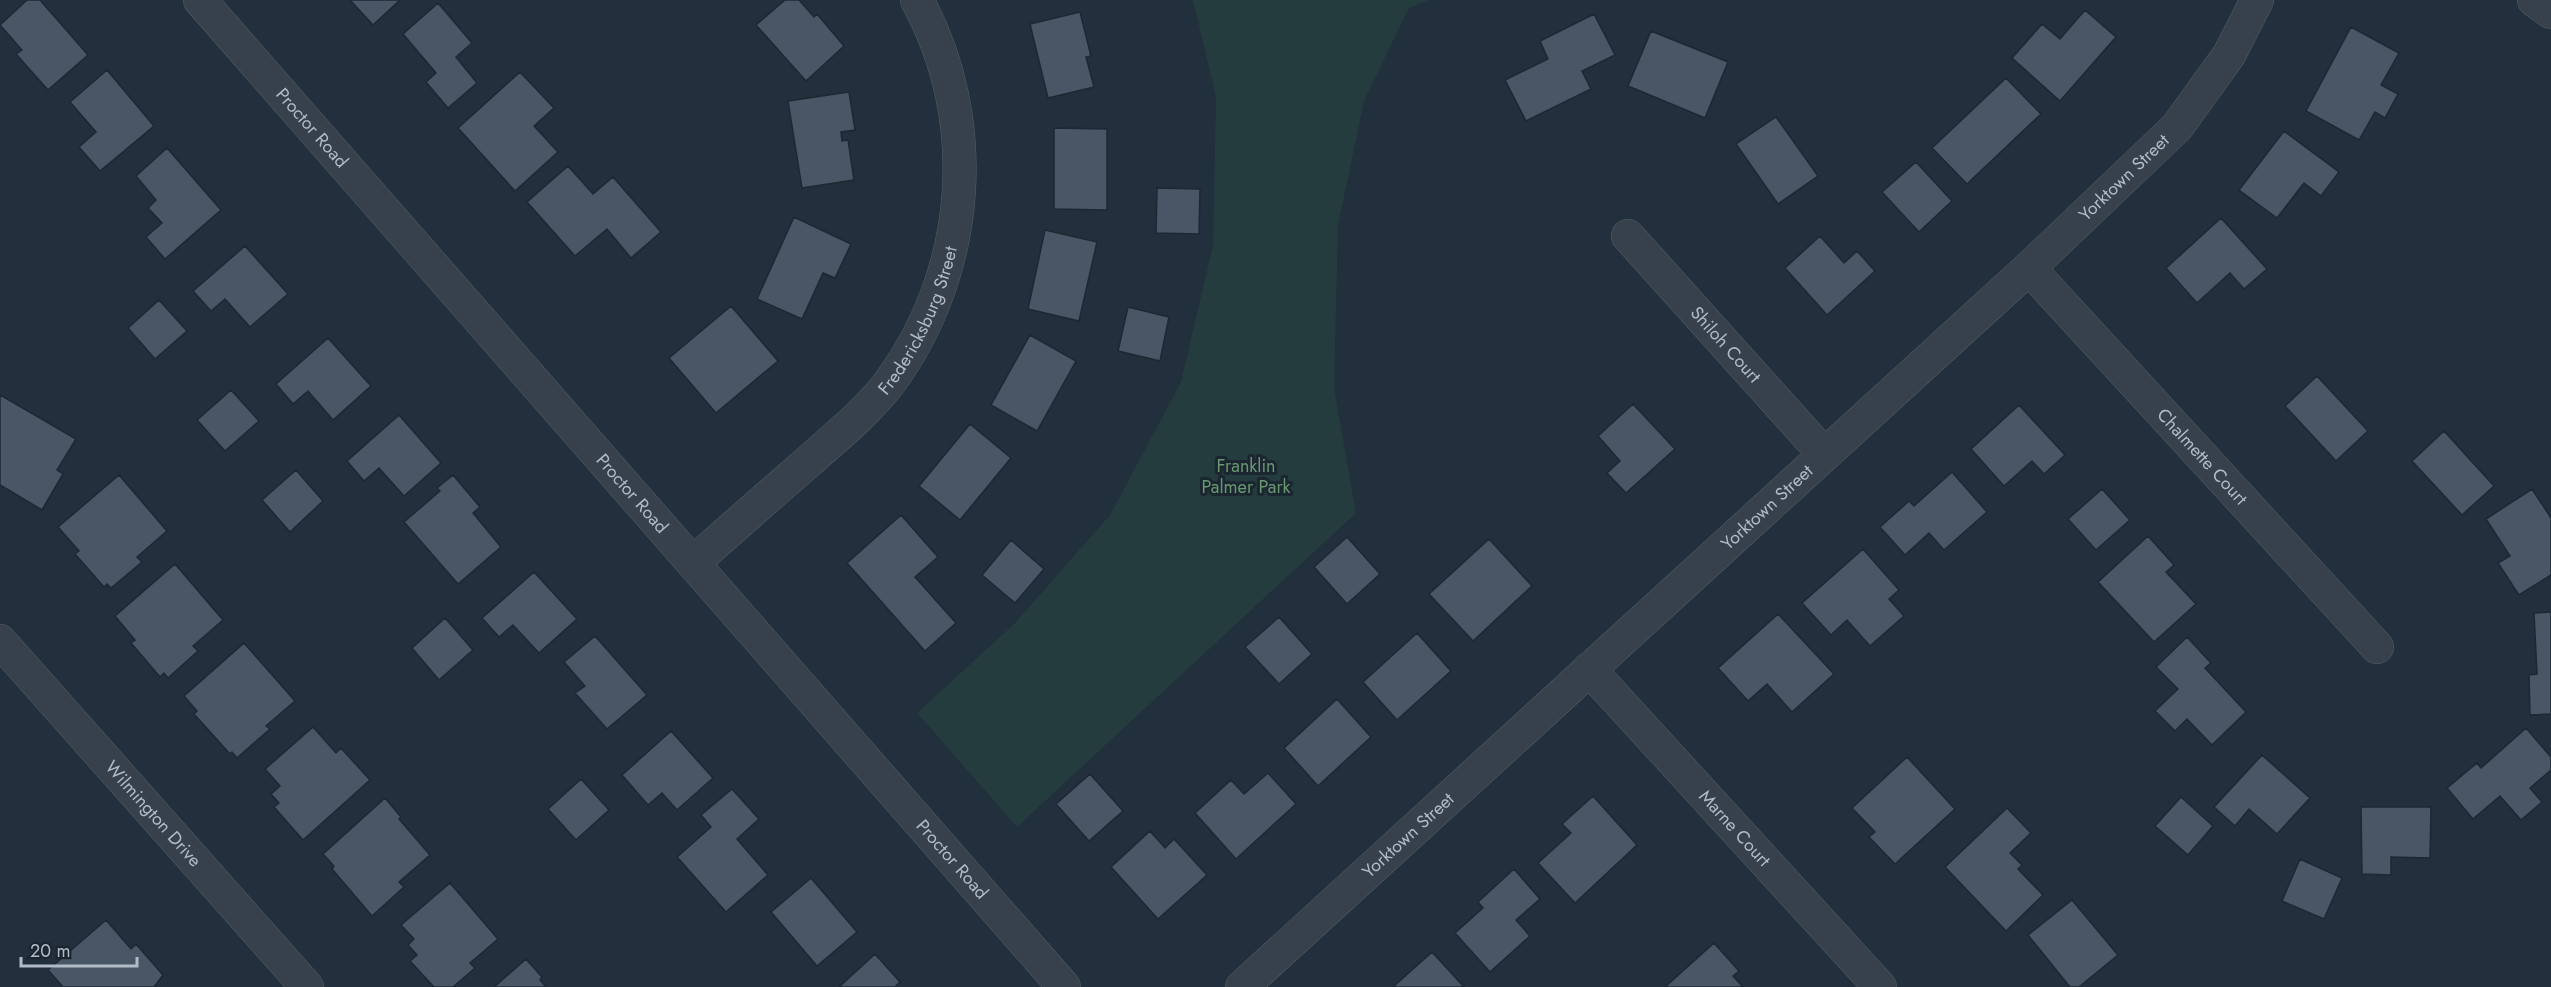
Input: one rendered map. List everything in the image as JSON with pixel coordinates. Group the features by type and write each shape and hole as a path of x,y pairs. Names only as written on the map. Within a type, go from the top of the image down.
{"street":[{"name":"Proctor Road","path":"200,0 1064,987"},
{"name":"Fredericksburg Street","path":"693,563 855,420 889,383 917,340 943,282 957,221 961,157 948,76 929,22 917,0"},
{"name":"Yorktown Street","path":"1242,987 1823,453 2029,268 2177,127 2229,55 2257,0"},
{"path":"2534,0 2551,12"},
{"name":"Shiloh Court","path":"1628,236 1823,453"},
{"name":"Chalmette Court","path":"2029,268 2378,646"},
{"name":"Wilmington Drive","path":"0,641 304,986"},
{"name":"Marne Court","path":"1589,669 1880,987"}],"green space":[{"name":"Franklin Palmer Park","path":"1193,0 1429,0 1409,8 1364,101 1338,226 1334,388 1356,513 1017,827 917,713 1015,623 1110,515 1181,382 1213,245 1216,97"}],"building":[{"path":"27,0 40,0 88,55 48,90 16,54 22,50 0,25"},
{"path":"350,0 400,0 373,25"},
{"path":"785,0 799,0 814,17 817,14 844,46 806,81 756,25"},
{"path":"438,3 472,43 456,57 477,83 448,108 426,82 436,73 403,34"},
{"path":"2085,10 2116,37 2060,101 2012,58 2042,24 2060,39"},
{"path":"1080,12 1091,56 1086,57 1094,87 1048,98 1030,24"},
{"path":"1594,14 1615,55 1582,71 1591,89 1526,121 1505,80 1548,59 1540,41"},
{"path":"2351,27 2399,53 2381,85 2398,94 2385,118 2375,112 2359,140 2306,111"},
{"path":"1651,31 1728,62 1705,118 1628,86"},
{"path":"107,70 154,126 100,171 79,147 96,132 70,102"},
{"path":"520,72 554,108 534,126 558,152 515,191 458,128"},
{"path":"2006,78 2041,114 1967,184 1932,148"},
{"path":"849,92 855,130 841,132 842,141 848,140 854,180 802,188 788,101"},
{"path":"1776,117 1818,176 1778,204 1736,144"},
{"path":"1054,128 1107,129 1107,210 1054,209"},
{"path":"2284,131 2339,172 2321,196 2304,183 2277,218 2239,190"},
{"path":"167,148 221,210 165,259 146,237 162,223 148,208 156,200 136,176"},
{"path":"1916,162 1952,201 1919,232 1882,192"},
{"path":"568,166 593,194 613,177 661,232 631,258 607,229 575,256 527,202"},
{"path":"1157,188 1200,189 1199,234 1156,233"},
{"path":"794,217 851,244 835,278 823,273 802,319 757,299"},
{"path":"2221,218 2267,269 2244,289 2230,273 2197,303 2166,268"},
{"path":"1045,230 1097,242 1079,321 1028,309"},
{"path":"1820,236 1844,263 1857,251 1875,271 1827,315 1785,268"},
{"path":"245,246 288,294 250,327 225,299 211,311 193,291"},
{"path":"159,300 187,331 155,359 128,328"},
{"path":"731,306 778,361 716,413 669,358"},
{"path":"1128,307 1169,317 1160,361 1118,351"},
{"path":"1030,335 1076,361 1037,431 991,405"},
{"path":"328,338 371,386 333,420 308,391 293,404 276,384"},
{"path":"2317,376 2368,431 2336,461 2285,406"},
{"path":"231,390 259,421 225,451 197,420"},
{"path":"0,395 76,439 57,470 63,474 42,510 0,485"},
{"path":"1633,404 1675,449 1626,493 1607,473 1620,461 1598,436"},
{"path":"2019,405 2065,455 2044,474 2032,461 2004,486 1971,449"},
{"path":"399,415 441,463 404,496 379,468 364,481 347,461"},
{"path":"970,424 1011,458 960,520 919,486"},
{"path":"2444,431 2494,486 2462,515 2412,461"},
{"path":"296,470 323,501 290,532 262,500"},
{"path":"1952,472 1987,512 1944,550 1929,533 1905,555 1880,527 1909,501 1914,506"},
{"path":"119,475 167,531 137,557 142,562 111,588 107,584 104,587 75,554 79,551 58,527"},
{"path":"453,475 480,507 473,513 501,547 458,584 404,522 440,491 437,488"},
{"path":"2102,489 2130,520 2096,550 2068,519"},
{"path":"2532,489 2551,518 2551,575 2519,595 2498,563 2510,556 2486,519"},
{"path":"901,515 938,557 915,577 956,623 925,651 847,563"},
{"path":"2148,536 2174,565 2166,572 2196,604 2154,642 2098,582"},
{"path":"1347,537 1380,574 1347,604 1314,567"},
{"path":"1489,539 1532,586 1473,641 1429,594"},
{"path":"1011,540 1044,569 1015,603 982,575"},
{"path":"1863,549 1899,590 1889,599 1904,616 1870,646 1847,620 1831,635 1802,603"},
{"path":"175,564 223,620 193,646 198,651 168,678 164,673 160,677 131,643 135,640 115,616"},
{"path":"534,572 577,619 539,653 513,625 499,637 482,618"},
{"path":"2551,612 2551,714 2530,715 2529,675 2537,674 2534,613"},
{"path":"1778,614 1834,674 1792,712 1767,684 1748,701 1718,668"},
{"path":"1279,617 1312,654 1279,684 1245,647"},
{"path":"445,618 473,650 439,680 412,648"},
{"path":"1417,633 1451,671 1397,720 1363,682"},
{"path":"595,636 647,695 607,729 575,693 585,686 564,662"},
{"path":"2187,637 2211,663 2205,668 2246,712 2212,745 2187,719 2175,731 2155,711 2178,689 2156,667"},
{"path":"244,643 295,701 266,726 270,729 237,758 232,752 230,754 194,714 197,711 184,696"},
{"path":"1337,699 1371,737 1318,786 1284,748"},
{"path":"313,727 336,753 341,748 370,780 303,840 274,807 279,803 271,794 280,786 265,769"},
{"path":"2526,728 2551,757 2551,770 2530,788 2542,802 2521,820 2500,796 2473,819 2447,788 2477,763 2481,768"},
{"path":"671,731 713,778 677,810 662,793 648,805 622,775"},
{"path":"2262,755 2310,798 2277,834 2249,809 2235,826 2214,807"},
{"path":"1907,757 1955,809 1895,864 1869,837 1875,832 1852,808"},
{"path":"1268,773 1296,804 1236,859 1195,813 1231,780 1244,794"},
{"path":"1090,774 1123,811 1089,841 1056,804"},
{"path":"581,779 609,810 576,840 548,809"},
{"path":"732,789 759,819 737,839 768,875 726,912 677,857 711,827 701,815"},
{"path":"1593,796 1637,845 1575,903 1538,863 1571,833 1562,824"},
{"path":"2181,797 2213,826 2188,855 2155,826"},
{"path":"385,798 401,817 399,819 430,855 399,882 404,887 372,916 332,869 334,866 323,854"},
{"path":"2361,807 2431,807 2430,858 2391,857 2391,875 2362,874"},
{"path":"2007,808 2031,833 2010,853 2022,865 2018,869 2043,895 2006,931 1945,867"},
{"path":"1150,831 1165,848 1174,839 1207,875 1158,919 1111,867"},
{"path":"2300,859 2342,878 2324,919 2282,901"},
{"path":"1514,869 1540,899 1516,920 1530,936 1490,972 1455,933 1483,908 1478,902"},
{"path":"811,878 857,932 817,966 771,912"},
{"path":"450,883 498,939 470,963 475,968 453,987 434,987 410,961 417,955 408,945 414,939 401,925"},
{"path":"2072,900 2118,955 2079,987 2070,987 2028,935"},
{"path":"106,920 131,949 136,944 163,975 154,987 63,987 48,970"},
{"path":"1714,943 1739,971 1733,976 1743,987 1665,987"},
{"path":"1432,952 1464,987 1393,987"},
{"path":"875,954 900,982 895,987 839,987"},
{"path":"526,959 542,977 540,980 546,987 494,987"}]}
